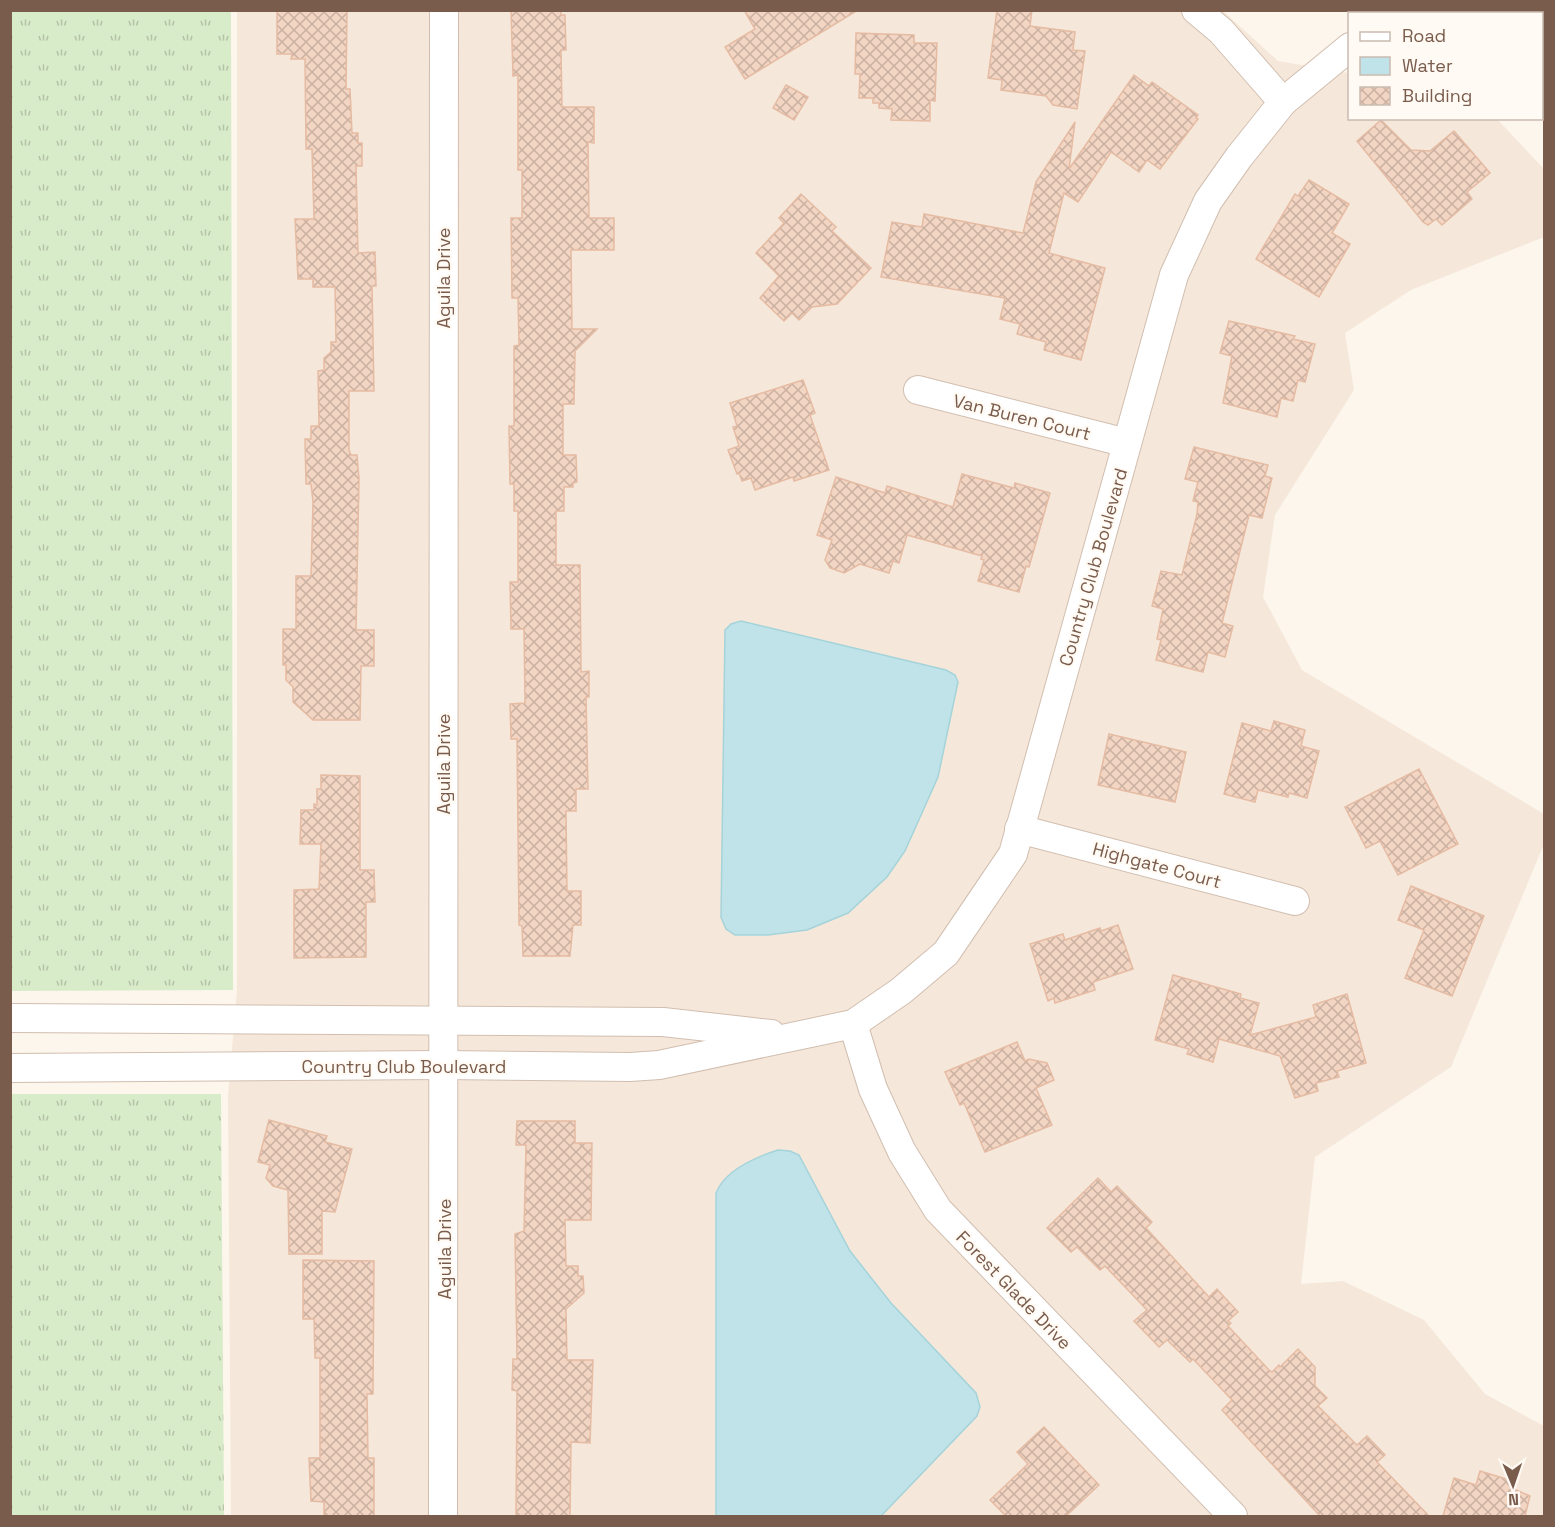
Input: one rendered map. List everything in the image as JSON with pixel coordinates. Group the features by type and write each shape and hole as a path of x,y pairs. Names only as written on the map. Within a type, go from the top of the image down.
{"street":[{"name":"Aguila Drive","path":"443,1516 444,10"},
{"path":"1196,10 1221,31 1283,102"},
{"name":"Country Club Boulevard","path":"10,1068 659,1065 853,1024 901,991 946,953 1013,854 1173,275 1209,201 1283,102 1348,49"},
{"name":"Van Buren Court","path":"918,390 1127,443"},
{"name":"Highgate Court","path":"1019,829 1295,901"},
{"name":"Country Club Boulevard","path":"10,1018 663,1022 794,1037"},
{"name":"Forest Glade Drive","path":"853,1024 873,1089 897,1141 938,1210 1227,1514"}],"shaded area":[{"path":"237,11 1223,11 1278,61 1348,73 1348,120 1498,120 1544,169 1544,237 1411,290 1345,333 1354,390 1275,515 1263,597 1302,670 1544,814 1544,844 1451,1067 1315,1157 1301,1284 1343,1281 1424,1320 1485,1394 1544,1426 1544,1516 231,1516 228,1096 237,990"}],"green space":[{"path":"10,11 231,11 233,990 11,991"},
{"path":"11,1094 221,1094 224,1516 11,1516"}],"water":[{"path":"741,621 946,670 955,675 958,682 938,777 905,851 887,877 848,913 807,930 768,935 735,935 726,929 721,917 725,630 731,624"},
{"path":"778,1150 790,1151 799,1155 850,1251 891,1303 976,1393 980,1407 977,1416 881,1516 716,1516 716,1193 720,1185 734,1171 760,1156"}],"building":[{"path":"277,10 347,10 346,89 350,89 352,133 358,133 358,143 362,143 362,166 356,166 358,253 375,252 376,286 372,286 374,391 349,391 349,450 351,455 357,455 359,479 356,630 374,630 374,666 361,666 360,720 313,720 293,702 293,687 286,680 286,665 283,665 283,629 296,629 296,576 311,576 313,502 311,484 306,484 305,439 311,439 311,426 319,426 318,371 324,370 324,358 331,352 331,342 336,342 335,287 313,287 313,279 298,279 295,219 314,219 312,149 306,149 305,59 291,59 292,54 277,54"},
{"path":"511,10 561,10 561,15 565,15 566,50 561,50 562,107 594,107 594,143 588,142 589,218 614,218 614,250 571,250 572,329 597,329 575,351 574,404 563,404 563,455 576,455 577,482 573,483 573,487 564,487 564,511 556,511 556,565 580,565 581,672 589,671 589,697 586,697 588,789 576,789 576,811 566,811 567,891 581,891 581,925 573,925 570,956 523,956 522,926 519,925 517,739 511,739 510,704 525,703 524,629 511,629 510,582 518,582 518,511 514,511 514,484 510,484 509,426 514,426 514,346 519,345 518,298 512,298 511,218 522,218 522,170 518,170 518,75 513,76"},
{"path":"744,10 858,10 745,79 725,47 755,29"},
{"path":"997,10 1032,10 1030,26 1075,32 1073,50 1085,51 1077,109 1053,105 1046,96 1001,90 1002,80 988,78"},
{"path":"856,33 914,35 914,43 937,43 935,101 930,100 930,121 891,120 892,109 879,108 879,103 873,103 873,98 859,98 860,74 855,74"},
{"path":"1134,75 1149,86 1152,82 1198,115 1196,118 1198,119 1160,169 1147,160 1139,172 1111,152 1078,202 1064,193 1049,253 1105,268 1081,360 1044,350 1046,342 1017,334 1020,324 1000,319 1005,298 881,277 892,222 922,227 924,214 1023,233 1036,182 1075,122 1069,169"},
{"path":"786,85 808,97 794,120 773,108"},
{"path":"1381,120 1411,150 1430,151 1454,131 1490,173 1467,192 1472,199 1442,225 1436,219 1428,225 1423,222 1357,141"},
{"path":"1309,180 1349,204 1332,233 1350,244 1319,297 1256,259 1295,194 1298,196"},
{"path":"801,194 836,227 832,231 871,268 837,304 812,307 799,320 792,313 784,321 760,298 779,276 756,253 784,223 779,218"},
{"path":"1229,321 1295,336 1293,339 1315,344 1305,382 1298,380 1293,401 1281,398 1277,417 1223,403 1232,356 1220,353"},
{"path":"803,380 815,413 810,415 829,470 794,481 793,477 755,490 751,478 742,481 739,473 737,474 728,450 739,446 733,427 737,426 730,403"},
{"path":"1194,447 1268,465 1265,476 1272,478 1262,518 1249,515 1222,623 1233,626 1225,657 1208,652 1203,672 1156,660 1161,640 1157,639 1163,609 1152,606 1161,571 1182,575 1197,514 1198,502 1193,501 1198,482 1185,479"},
{"path":"962,474 1014,488 1015,483 1050,493 1029,567 1026,566 1019,592 978,581 984,560 981,559 982,556 907,535 899,563 893,561 889,573 860,564 844,573 830,568 825,560 832,540 817,535 836,477 885,493 887,486 953,507"},
{"path":"1274,721 1305,730 1301,746 1319,751 1307,798 1289,793 1288,797 1258,790 1255,802 1224,794 1242,723 1271,731"},
{"path":"1109,734 1186,752 1175,802 1098,785"},
{"path":"1419,769 1458,844 1398,875 1380,841 1366,848 1345,807"},
{"path":"321,775 360,776 360,870 374,870 375,902 366,902 366,957 294,958 294,890 319,889 321,844 300,844 301,810 314,810 314,804 317,805 317,789 321,789"},
{"path":"1411,886 1484,916 1452,996 1405,978 1424,930 1398,920"},
{"path":"1118,925 1133,969 1093,982 1095,990 1055,1003 1054,998 1048,1001 1030,944 1063,934 1065,940 1100,928 1101,931"},
{"path":"1173,975 1241,994 1240,998 1259,1003 1250,1035 1316,1017 1313,1005 1347,994 1366,1063 1337,1071 1339,1077 1316,1083 1318,1091 1295,1098 1280,1056 1219,1039 1213,1062 1187,1054 1189,1049 1155,1040"},
{"path":"1017,1042 1025,1061 1029,1059 1047,1063 1054,1080 1036,1088 1052,1125 985,1152 964,1103 960,1105 945,1072"},
{"path":"269,1120 327,1136 325,1142 352,1149 335,1212 322,1211 322,1254 289,1254 288,1190 273,1186 266,1178 270,1165 258,1162"},
{"path":"517,1121 575,1121 575,1143 592,1143 591,1220 565,1220 566,1266 578,1266 578,1276 583,1276 584,1293 566,1309 567,1360 593,1360 590,1443 571,1442 570,1516 516,1516 517,1391 512,1390 513,1359 517,1359 515,1234 524,1231 526,1145 516,1145"},
{"path":"1098,1178 1111,1192 1117,1186 1152,1222 1146,1228 1209,1297 1217,1289 1238,1312 1228,1321 1231,1323 1228,1326 1269,1370 1272,1372 1279,1365 1280,1367 1298,1349 1315,1367 1315,1386 1327,1398 1318,1406 1357,1445 1367,1436 1385,1455 1377,1462 1429,1516 1320,1516 1222,1410 1232,1400 1193,1359 1190,1362 1167,1340 1159,1347 1134,1321 1147,1310 1105,1266 1100,1270 1077,1247 1071,1252 1047,1228"},
{"path":"303,1260 374,1261 373,1394 367,1394 368,1458 374,1458 374,1516 324,1516 324,1502 311,1501 309,1458 320,1458 320,1358 315,1358 314,1319 303,1319"},
{"path":"1044,1427 1099,1485 1066,1516 1006,1516 990,1500 1028,1464 1017,1452"},
{"path":"1480,1471 1516,1482 1514,1489 1530,1496 1525,1516 1443,1516 1454,1478 1476,1485"}]}
